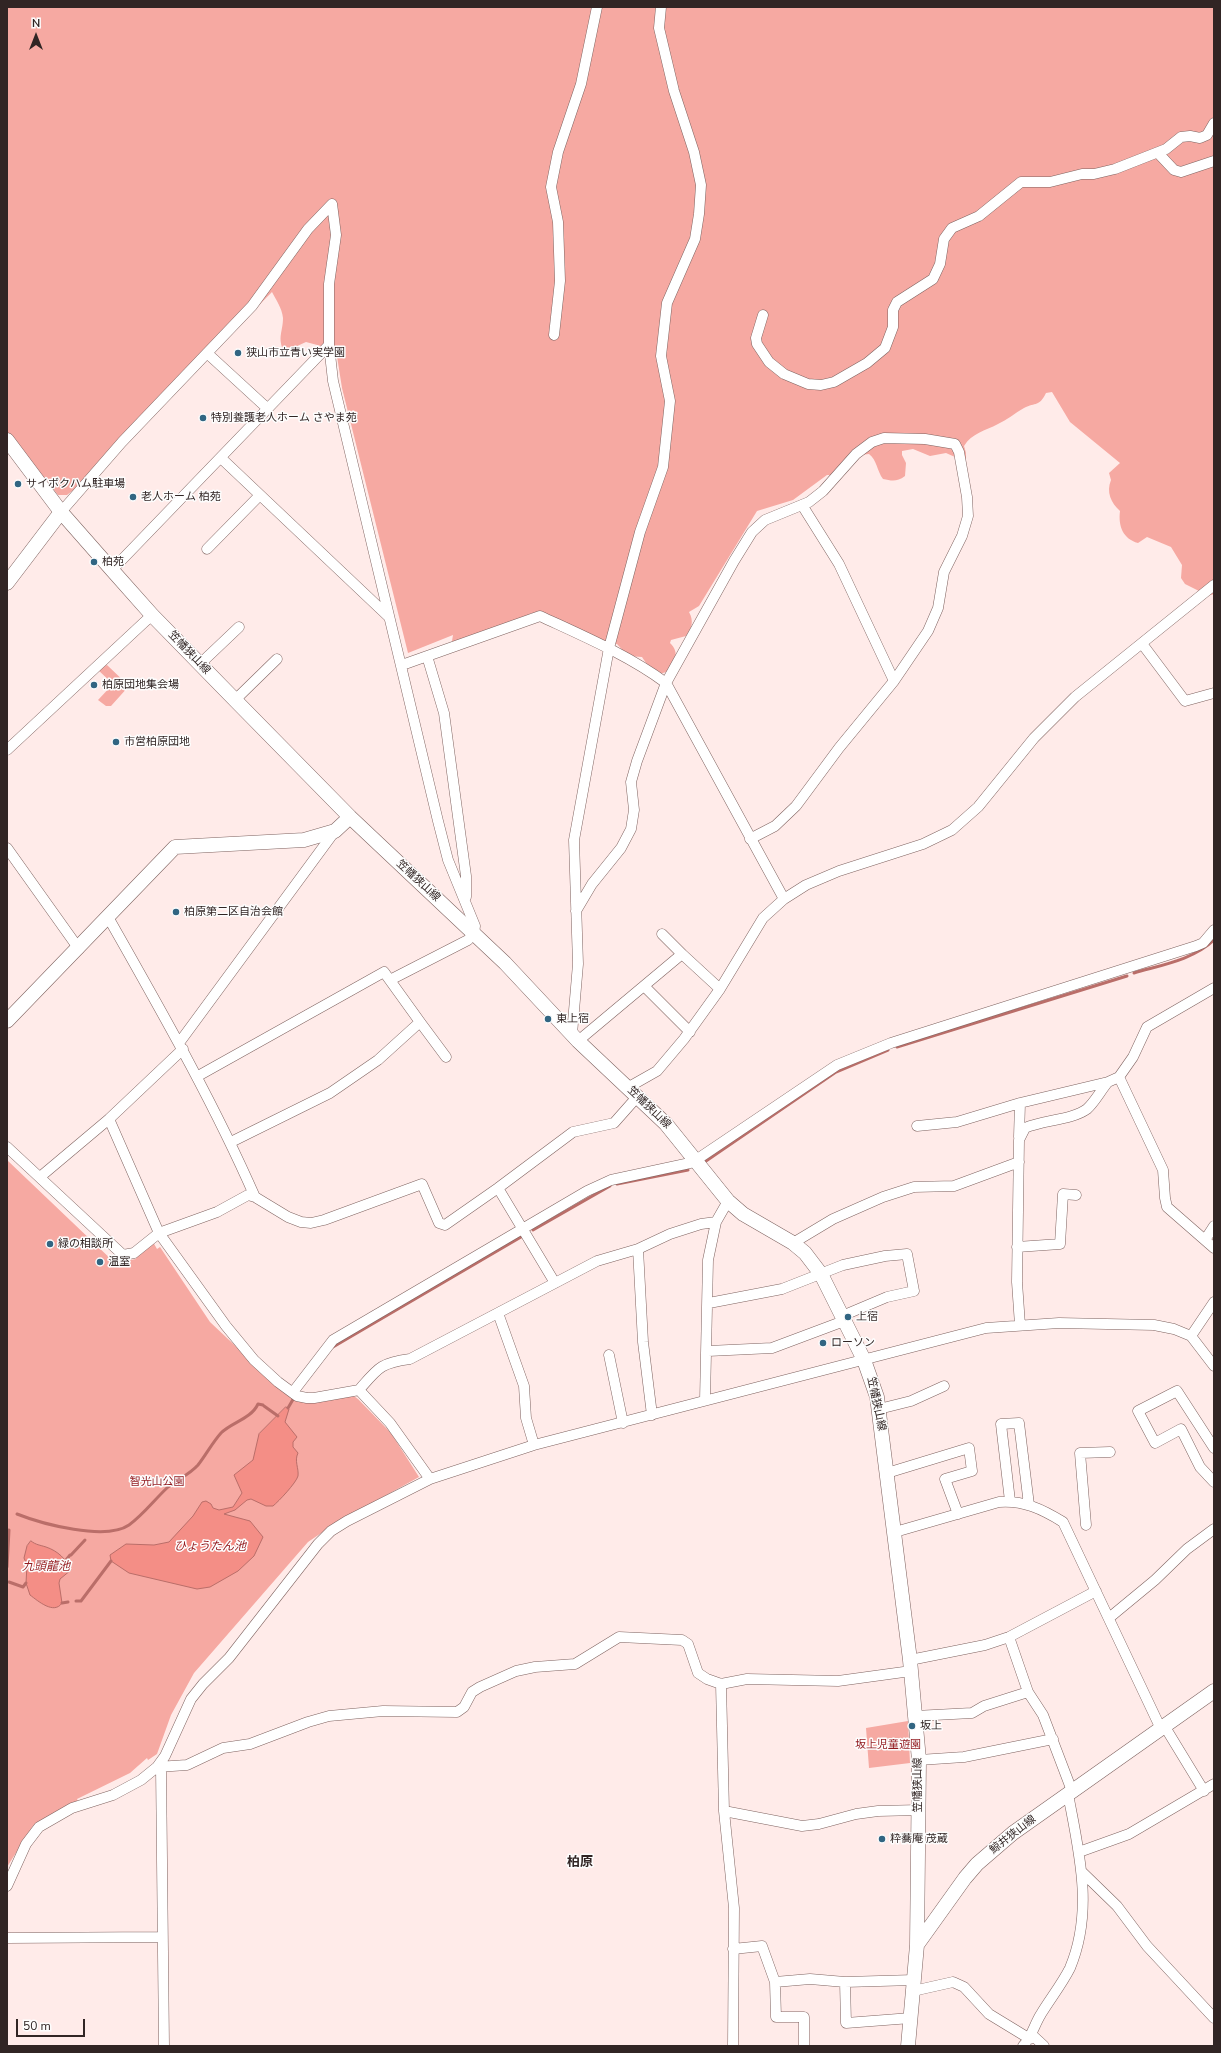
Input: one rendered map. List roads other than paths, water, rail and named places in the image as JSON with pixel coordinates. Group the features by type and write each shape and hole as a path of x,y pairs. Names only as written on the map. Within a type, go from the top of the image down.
{"main road":[{"name":"笠幡狭山線","path":"7,440 61,512 152,615 350,817 474,933 575,1037 666,1124 728,1201 744,1214 793,1243 805,1253 821,1274 864,1360 872,1379 879,1409 911,1665 919,1760 917,1945"},
{"path":"7,583 61,512"},
{"path":"7,1021 79,949 176,847 304,840 335,831 350,817"},
{"name":"鯨井狭山線","path":"917,1945 965,1878 977,1864 1013,1833 1214,1691"},
{"path":"908,2046 917,1945"}],"street":[{"path":"554,335 560,281 558,222 551,187 558,152 581,84 592,37 596,7"},
{"path":"575,1037 578,964 574,840 608,648 640,532 663,467 670,401 661,356 667,303 695,239 699,214 701,185 694,152 674,91 659,28 661,7"},
{"path":"763,315 756,338 757,344 769,362 784,374 808,384 821,385 834,382 867,363 885,348 893,327 893,310 897,302 933,279 940,264 944,239 952,228 983,214 1021,182 1050,182 1082,174 1102,173 1158,153 1166,149 1181,137 1190,136 1200,138 1207,135 1214,123"},
{"path":"1158,153 1174,170 1181,172 1214,161"},
{"path":"61,512 122,442 252,306 308,229 332,204 336,235 329,284 329,345 333,381 448,860 473,917 474,933 468,940 390,980"},
{"path":"112,570 329,345"},
{"path":"207,353 268,409"},
{"path":"576,911 592,884 621,848 631,829 634,810 631,782 637,760 666,683 734,561 752,532 765,520 802,505 823,491 856,454 872,442 884,438 925,439 955,444 959,452 967,497 968,516 965,527 944,572 938,608 928,631 894,681 851,733 796,806 775,826 750,839"},
{"path":"221,458 389,617"},
{"path":"206,549 260,495"},
{"path":"802,505 839,564 894,681"},
{"path":"7,1147 123,1255 134,1253 159,1233 217,1212 248,1195 255,1196 288,1217 301,1222 311,1223 324,1220 422,1184 439,1223 445,1225 498,1188 573,1132 614,1123 632,1092 657,1071 690,1032 720,989 763,918 784,900 806,886 839,872 923,844 952,830 978,807 1034,738 1065,708 1214,585"},
{"path":"7,750 152,615"},
{"path":"402,665 540,616 608,648 666,683 784,900"},
{"path":"200,664 238,626"},
{"path":"1142,645 1185,701 1214,693"},
{"path":"427,656 444,713 466,876 466,901"},
{"path":"235,700 277,659"},
{"path":"40,1177 109,1119 181,1046 335,831"},
{"path":"7,848 79,949"},
{"path":"108,917 198,1076 231,1142 255,1196"},
{"path":"295,1394 333,1340 587,1191 611,1180 690,1163 696,1160 837,1065 852,1058 891,1043 1196,946 1203,943 1214,930"},
{"path":"662,934 720,989"},
{"path":"575,1037 644,986 682,954"},
{"path":"198,1076 384,972 446,1057"},
{"path":"644,986 690,1032"},
{"path":"917,1126 957,1122 1020,1103 1108,1082 1120,1077 1133,1057 1147,1027 1214,988"},
{"path":"231,1142 330,1093 378,1060 420,1022"},
{"path":"1120,1077 1163,1170 1167,1207 1214,1248"},
{"path":"1019,1140 1025,1128 1045,1121 1078,1114 1088,1108 1108,1082"},
{"path":"1020,1103 1017,1247 1020,1325"},
{"path":"109,1119 159,1233 226,1326 254,1360 278,1382 295,1394 314,1398 359,1390 378,1368 389,1362 410,1359 597,1261 638,1249 670,1234 701,1224 716,1222"},
{"path":"793,1243 832,1219 883,1197 914,1187 954,1186 1019,1162"},
{"path":"498,1188 554,1283"},
{"path":"1017,1247 1060,1244 1063,1194 1076,1195"},
{"path":"705,1400 708,1351 708,1260 716,1222 728,1201"},
{"path":"1205,1240 1214,1226"},
{"path":"638,1249 643,1342 652,1416"},
{"path":"708,1351 772,1348 843,1319 887,1298 914,1291 907,1254 885,1256 843,1265 782,1289 709,1303"},
{"path":"1191,1336 1214,1302"},
{"path":"498,1313 524,1386 526,1418 534,1445"},
{"path":"7,1886 26,1844 39,1827 72,1808 113,1795 141,1780 159,1767 192,1699 203,1684 229,1658 318,1544 331,1531 347,1521 430,1479 534,1445 652,1416 705,1400 986,1328 1059,1322 1154,1325 1174,1328 1191,1336 1214,1366"},
{"path":"609,1355 623,1423"},
{"path":"879,1409 911,1401 944,1386"},
{"path":"359,1390 390,1423 430,1479"},
{"path":"1214,1448 1177,1391 1138,1411 1155,1443 1181,1429 1200,1467 1214,1482"},
{"path":"1010,1501 1001,1424 1019,1423 1029,1505"},
{"path":"887,1473 969,1448 972,1471 945,1479 958,1514"},
{"path":"1086,1525 1080,1453 1110,1452"},
{"path":"895,1532 999,1502 1010,1501 1040,1508 1063,1522 1163,1728 1204,1791"},
{"path":"1109,1618 1155,1580 1187,1549 1214,1529"},
{"path":"159,1767 187,1765 223,1748 250,1744 308,1722 329,1716 383,1710 457,1712 464,1706 472,1692 480,1687 516,1671 535,1667 575,1664 610,1641 619,1637 682,1640 688,1644 698,1673 707,1679 721,1684 747,1680 838,1681 911,1665 1010,1637 1096,1591"},
{"path":"1010,1637 1028,1692 1041,1710 1053,1739 1070,1793 1082,1872 1083,1919 1070,1968 1040,2015 1028,2040"},
{"path":"721,1684 724,1811 734,1908 733,2046"},
{"path":"915,1716 972,1713 984,1706 1028,1692"},
{"path":"919,1760 964,1757 1053,1739"},
{"path":"159,1767 164,2046"},
{"path":"1079,1852 1129,1834 1214,1784"},
{"path":"724,1811 802,1826 819,1824 856,1814 878,1811 919,1810"},
{"path":"1082,1872 1112,1901 1147,1946 1214,2018"},
{"path":"7,1938 162,1937"},
{"path":"733,1949 762,1946 775,1982 776,2017 804,2017 804,2046"},
{"path":"775,1982 810,1979 914,1985 953,1982 964,1987 989,2014 1028,2040 1044,2046"},
{"path":"845,1982 846,2023 911,2018"}],"water":[{"name":"ひょうたん池","path":"286,1407 289,1409 285,1422 297,1437 293,1442 293,1447 298,1453 296,1459 298,1476 291,1487 273,1506 266,1506 251,1499 247,1500 235,1510 224,1514 250,1521 263,1537 254,1556 238,1571 210,1587 197,1589 129,1573 111,1561 110,1555 126,1544 154,1545 169,1542 193,1516 202,1502 206,1501 211,1504 213,1508 219,1510 233,1507 242,1493 234,1475 253,1460 259,1434"},
{"name":"九頭龍池","path":"31,1541 58,1553 67,1562 71,1570 60,1579 59,1583 62,1603 55,1608 46,1606 30,1595 26,1583 27,1565 24,1558 27,1546"}],"waterway":[{"path":"1134,973 1187,957 1206,947 1214,940"},
{"path":"897,1047 1127,976"},
{"path":"706,1161 836,1072 888,1050"},
{"path":"617,1184 688,1170"},
{"path":"533,1230 610,1186"},
{"path":"333,1347 521,1237"},
{"path":"288,1408 295,1396"},
{"path":"17,1514 57,1526 74,1529 90,1531 119,1530 129,1525 139,1517 168,1487 195,1468 225,1429 246,1417 258,1404 263,1405"},
{"path":"264,1406 278,1416"},
{"path":"7,1567 9,1530"},
{"path":"71,1555 85,1540"},
{"path":"66,1560 70,1555"},
{"path":"76,1601 81,1601 111,1561"},
{"path":"9,1582 23,1587 26,1583"},
{"path":"62,1603 68,1602"}],"place":[{"name":"狭山市立青い実学園","path":"238,353"},
{"name":"特別養護老人ホーム さやま苑","path":"203,418"},
{"name":"サイボクハム駐車場","path":"18,484"},
{"name":"老人ホーム 柏苑","path":"133,497"},
{"name":"柏苑","path":"94,562"},
{"name":"柏原団地集会場","path":"94,685"},
{"name":"市営柏原団地","path":"116,742"},
{"name":"柏原第二区自治会館","path":"176,912"},
{"name":"東上宿","path":"548,1019"},
{"name":"緑の相談所","path":"50,1244"},
{"name":"温室","path":"100,1262"},
{"name":"上宿","path":"848,1317"},
{"name":"ローソン","path":"823,1343"},
{"name":"坂上","path":"912,1726"},
{"name":"粋蕎庵 茂蔵","path":"882,1839"}],"district":[{"name":"柏原","path":"580,1863"}],"park label":[{"name":"智光山公園","path":"157,1482"},
{"name":"坂上児童遊園","path":"888,1745"}]}
